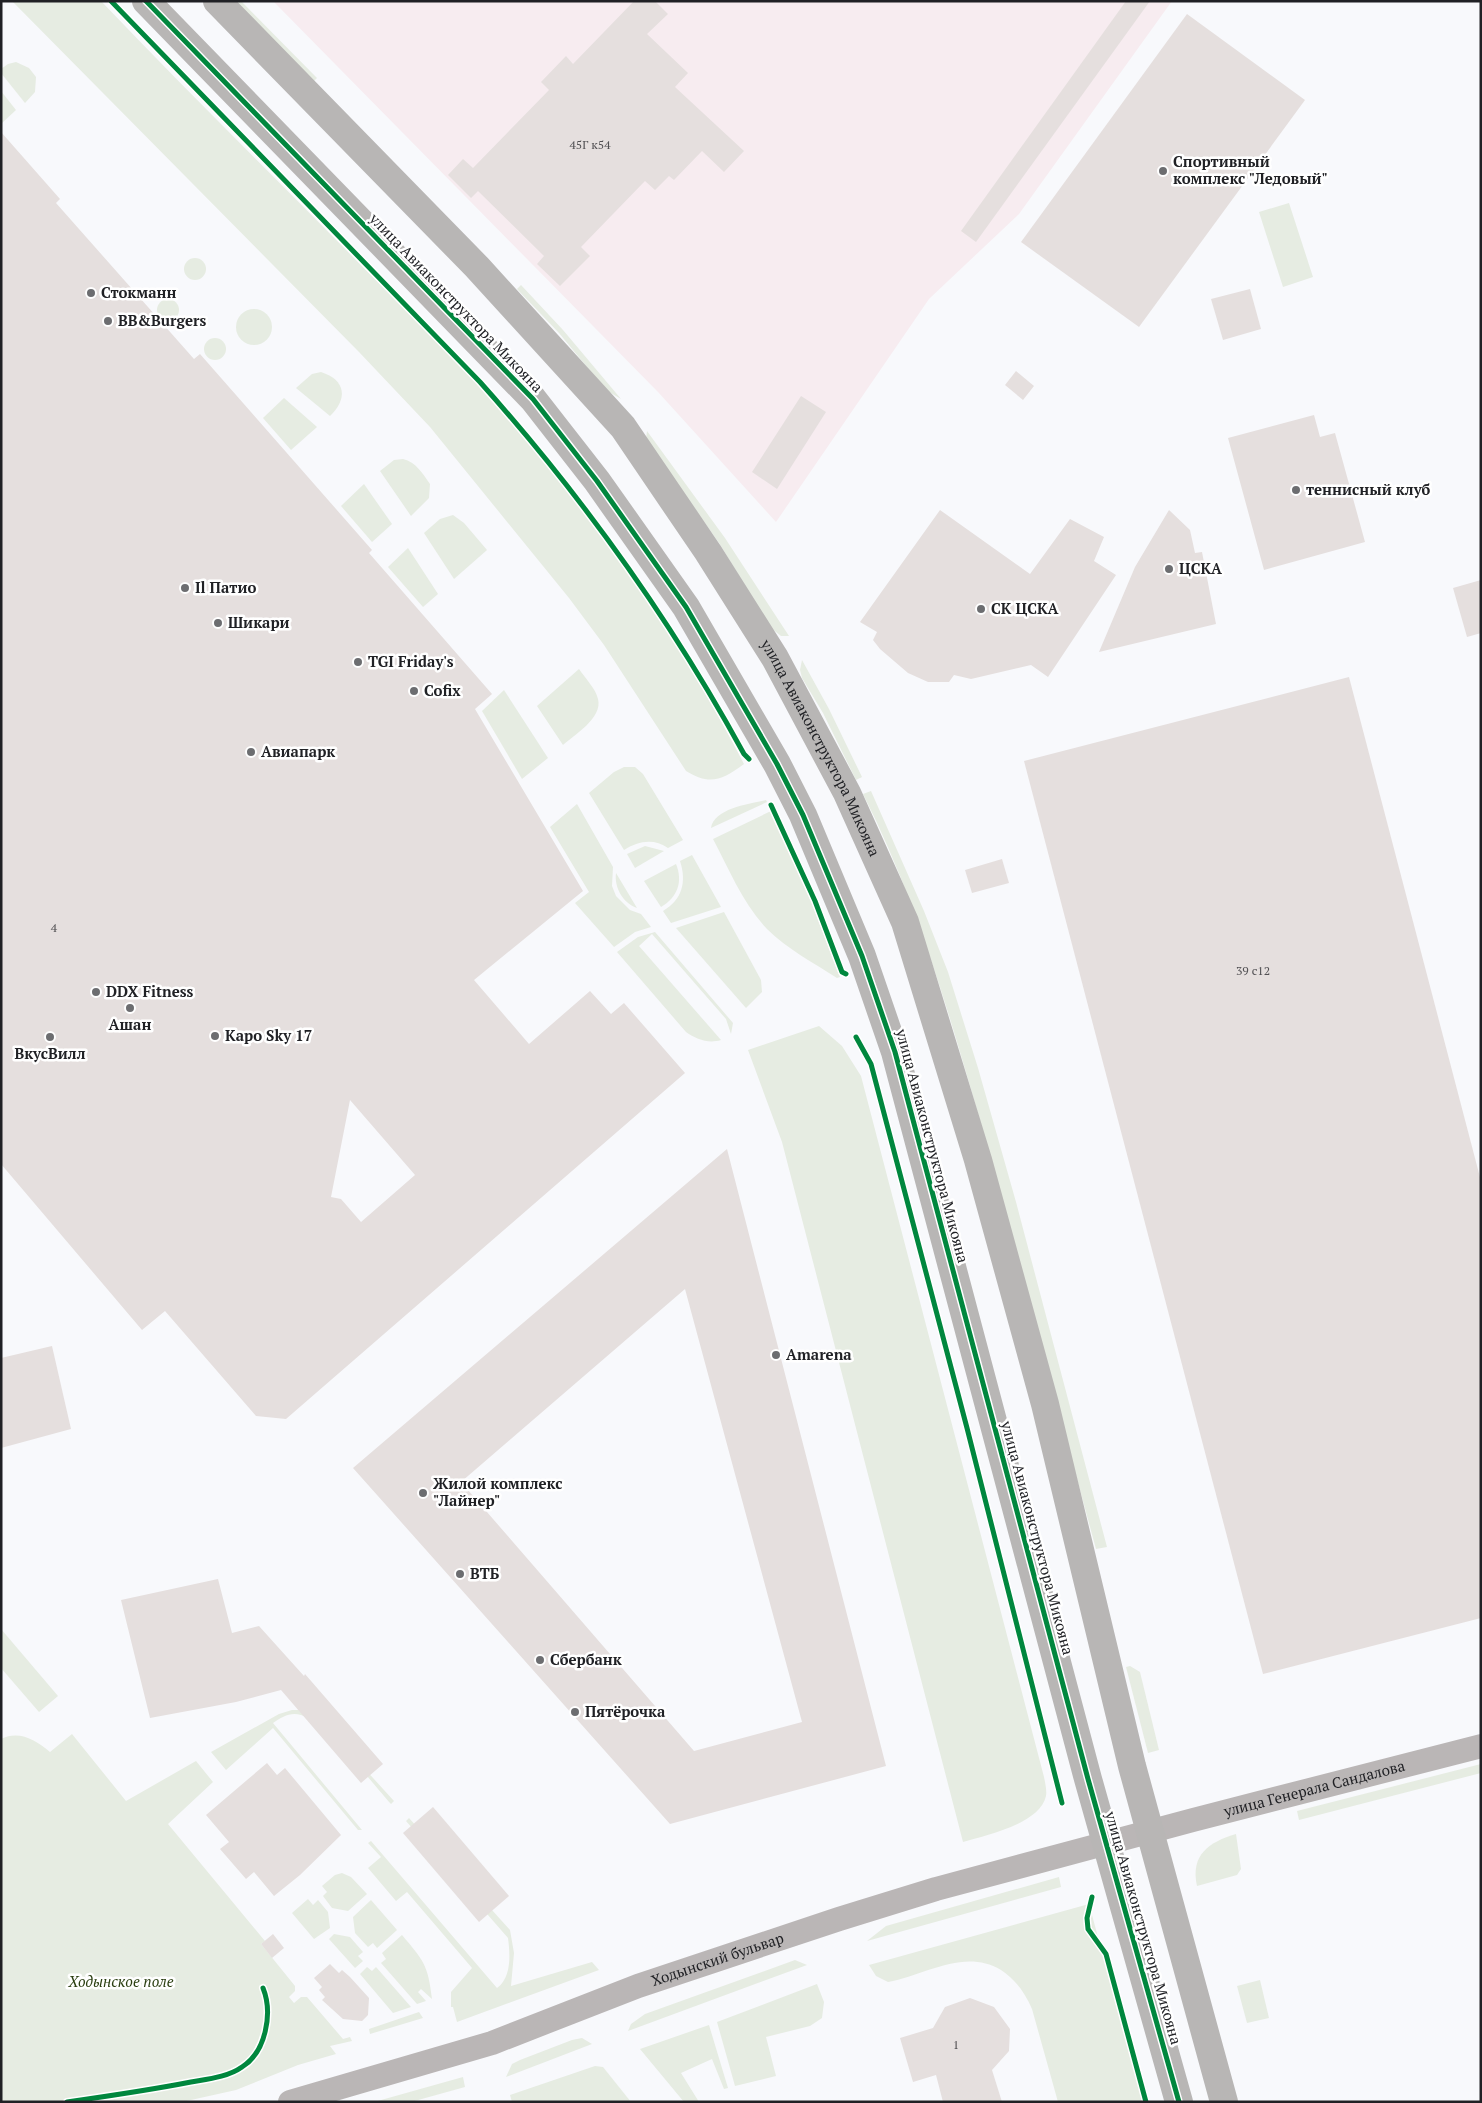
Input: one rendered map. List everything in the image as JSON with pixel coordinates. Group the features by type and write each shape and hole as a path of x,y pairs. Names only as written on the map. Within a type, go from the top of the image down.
{"street":[{"name":"улица Авиаконструктора Микояна","path":"146,1 533,399 597,481 686,607 777,764 803,814 862,956 895,1052 1107,1844 1180,2102"},
{"name":"улица Авиаконструктора Микояна","path":"217,1 477,267 623,427 708,552 775,658 847,793 905,922 978,1160 1045,1404 1149,1833 1224,2102"},
{"name":"улица Генерала Сандалова","path":"1149,1833 1481,1746"},
{"name":"Ходынский бульвар","path":"290,2102 492,2043 638,1986 839,1919 936,1890 1149,1833"}],"shaded area":[{"path":"273,1 1172,1 1019,214 929,299 776,522 658,392"}],"green space":[{"path":"12,1 101,1 450,354 517,428 554,473 624,566 688,664 744,764 729,774 709,780 694,776 686,771 604,645 569,598 430,427 359,352"},
{"path":"233,1 241,1 317,78 313,82"},
{"path":"16,62 29,68 36,77 35,92 25,103 1,73 1,69 8,64"},
{"path":"1,91 16,110 1,124"},
{"path":"1289,203 1313,277 1283,287 1259,212"},
{"path":"195,258 203,261 206,269 203,277 195,280 187,277 184,269 187,261"},
{"path":"521,285 563,330 621,399 606,390 559,333 517,289"},
{"path":"168,299 176,302 179,310 176,318 168,321 160,318 157,310 160,302"},
{"path":"254,309 261,310 267,314 271,320 271,334 267,340 261,344 254,345 247,344 241,340 237,334 236,327 237,320 241,314 247,310"},
{"path":"215,338 223,341 226,349 223,357 215,360 207,357 204,349 207,341"},
{"path":"321,372 335,380 340,385 342,391 340,403 330,416 296,388 312,374"},
{"path":"284,398 317,427 291,450 263,418"},
{"path":"647,431 725,538 789,636 781,636 771,628 719,543 646,439"},
{"path":"403,459 422,472 430,484 429,498 411,516 380,471 394,460"},
{"path":"364,484 392,524 372,542 341,506"},
{"path":"453,515 464,523 487,550 454,579 424,533 440,519"},
{"path":"408,548 438,594 423,607 388,567"},
{"path":"802,660 829,709 862,777 856,780 823,713 802,678 800,670"},
{"path":"579,669 595,691 598,706 592,719 563,745 537,706"},
{"path":"504,690 548,758 522,779 482,711"},
{"path":"624,767 635,767 643,774 683,840 668,848 657,843 646,842 635,844 624,850 589,793 614,772"},
{"path":"871,791 924,911 948,972 978,1068 1016,1202 1107,1547 1096,1549 958,1045 916,917 882,834 863,794"},
{"path":"766,800 767,802 711,828 714,821 726,811 742,805"},
{"path":"577,804 613,867 612,886 616,896 630,910 641,914 651,927 635,932 614,947 575,903 589,892 550,827"},
{"path":"771,811 811,901 840,977 837,978 801,955 767,929 751,909 713,839"},
{"path":"645,846 664,851 635,868 627,854"},
{"path":"692,855 721,907 671,923 663,911 675,902 679,896 683,883 680,861"},
{"path":"676,864 679,876 678,888 667,903 661,907 644,881"},
{"path":"616,873 637,908 628,903 620,894 616,884"},
{"path":"724,912 761,980 762,992 746,1008 676,928"},
{"path":"655,932 733,1023 731,1034 726,1019 652,934 639,946 721,1040 702,1040 686,1032 617,952 638,937"},
{"path":"819,1026 842,1046 861,1076 1044,1777 1046,1796 1042,1806 1034,1814 1011,1827 963,1842 782,1142 748,1050"},
{"path":"1,1629 58,1696 39,1712 1,1668"},
{"path":"1130,1666 1140,1672 1159,1750 1148,1753 1126,1667"},
{"path":"299,1710 323,1723 394,1801 391,1804 335,1741 311,1720 301,1715 293,1714 273,1723 362,1830 358,1830 273,1728 226,1770 211,1752 279,1714"},
{"name":"Ходынское поле","path":"72,1734 126,1801 196,1761 213,1782 168,1824 265,1941 261,1944 295,1986 295,1991 289,1997 294,2003 301,1997 307,1997 343,2039 350,2037 352,2041 330,2046 336,2054 298,2065 236,2090 182,2102 1,2102 1,1739 8,1736 21,1736 33,1740 50,1752"},
{"path":"1481,1764 1481,1773 1299,1820 1297,1811"},
{"path":"409,1818 510,1930 514,1953 511,1986 592,1962 599,1970 457,2022 453,2007 451,2007 451,1992 472,1968 407,1892 396,1901 368,1868 381,1857 368,1843 371,1841 497,1988 508,1972 508,1938 406,1821"},
{"path":"1236,1834 1241,1869 1237,1875 1197,1886 1196,1866 1204,1851 1218,1841"},
{"path":"342,1873 351,1877 367,1894 348,1911 332,1908 323,1896 327,1892 322,1886 335,1875"},
{"path":"1059,1877 1061,1887 867,1941 886,1926"},
{"path":"308,1899 313,1905 318,1900 328,1912 330,1928 314,1939 292,1913"},
{"path":"371,1900 397,1930 377,1948 373,1943 368,1947 355,1933 353,1917"},
{"path":"1089,1904 1143,2102 1058,2102 1032,2009 1020,1987 1001,1970 987,1964 959,1962 888,1982 876,1976 869,1965"},
{"path":"334,1934 350,1937 363,1952 358,1956 363,1961 355,1968 329,1939"},
{"path":"402,1935 424,1964 429,1978 432,1999 421,1989 418,1992 426,2001 417,2004 381,1963 386,1959 382,1953"},
{"path":"795,1960 807,1965 628,2031 631,2024 645,2014"},
{"path":"367,1967 372,1971 376,1967 411,2007 393,2013 360,1974"},
{"path":"1260,1980 1269,2018 1247,2023 1237,1986"},
{"path":"817,1984 824,2002 822,2018 810,2026 766,2037 776,2076 735,2086 717,2022"},
{"path":"419,2012 423,2018 370,2034 369,2029"},
{"path":"709,2025 728,2088 724,2089 712,2059 681,2073 699,2102 684,2102 640,2049"},
{"path":"582,2038 592,2044 506,2077 512,2064 572,2040"},
{"path":"595,2066 603,2067 631,2102 512,2102 510,2095"},
{"path":"463,2077 465,2087 411,2102 374,2102"}],"building":[{"path":"634,1 655,1 668,14 647,34 688,73 675,87 744,151 724,172 702,151 674,180 669,176 655,190 645,181 581,247 590,256 560,286 537,264 544,256 478,191 471,198 448,175 463,159 473,168 549,90 541,82 566,56 573,64"},
{"path":"1126,1 1150,1 976,242 961,231"},
{"name":"Спортивный комплекс \"Ледовый\"","path":"1187,14 1305,100 1139,327 1021,242"},
{"name":"Авиапарк","path":"1,132 60,199 56,203 194,359 200,354 372,550 369,553 492,694 475,709 583,891 474,980 529,1044 590,991 611,1014 624,1003 685,1073 286,1419 256,1416 165,1311 142,1330 1,1164","holes":["350,1100 415,1175 361,1222 341,1199 331,1197"]},
{"path":"1250,289 1261,329 1223,340 1211,299"},
{"path":"1016,371 1034,386 1023,400 1005,385"},
{"path":"801,396 826,412 777,489 752,472"},
{"name":"теннисный клуб","path":"1314,415 1320,437 1335,433 1365,542 1264,570 1228,438"},
{"name":"СК ЦСКА","path":"940,510 1030,574 1070,519 1104,537 1094,561 1116,575 1048,677 1031,665 971,679 954,675 949,682 928,682 908,673 880,649 873,640 877,632 860,622"},
{"name":"ЦСКА","path":"1169,510 1190,530 1195,553 1202,552 1216,624 1099,652 1135,567"},
{"path":"1481,580 1481,633 1467,637 1453,588"},
{"path":"1349,677 1481,1181 1481,1618 1263,1674 1024,761"},
{"path":"1002,859 1009,883 972,893 965,870"},
{"name":"Жилой комплекс \"Лайнер\"","path":"727,1149 886,1766 670,1824 353,1468","holes":["685,1289 802,1722 694,1751 461,1482"]},
{"path":"52,1346 71,1429 1,1448 1,1358"},
{"path":"218,1579 232,1633 259,1626 304,1676 305,1674 383,1764 361,1783 281,1690 236,1702 150,1718 121,1600"},
{"path":"267,1763 277,1775 285,1768 341,1835 300,1875 274,1896 254,1872 246,1879 220,1849 229,1842 206,1815"},
{"path":"433,1807 509,1896 479,1922 403,1833"},
{"path":"273,1934 284,1948 272,1958 261,1944"},
{"path":"330,1964 339,1973 342,1970 369,1998 368,2015 362,2021 343,2019 322,2000 325,1997 319,1990 322,1987 314,1978"},
{"path":"970,1998 994,2007 1010,2029 1009,2051 992,2070 1002,2102 943,2102 936,2075 913,2082 900,2038 933,2028 945,2007"}],"cycle path":[{"path":"111,1 480,382 517,425 589,514 655,607 716,704 744,754 749,759"},
{"path":"146,1 533,399 597,481 686,607 777,764 803,815 862,956 895,1052 1088,1779 1179,2102"},
{"path":"771,805 815,901 842,972 846,974"},
{"path":"856,1037 871,1064 967,1428 1062,1803"},
{"path":"1092,1897 1087,1918 1088,1929 1106,1954 1146,2102"},
{"path":"67,2102 211,2079 242,2067 257,2052 265,2031 267,2009 263,1988"}],"place":[{"name":"Спортивный комплекс \"Ледовый\"","path":"1163,171"},
{"name":"Стокманн","path":"91,293"},
{"name":"BB&Burgers","path":"108,321"},
{"name":"теннисный клуб","path":"1296,490"},
{"name":"ЦСКА","path":"1169,569"},
{"name":"Il Патио","path":"185,588"},
{"name":"СК ЦСКА","path":"981,609"},
{"name":"Шикари","path":"218,623"},
{"name":"TGI Friday's","path":"358,662"},
{"name":"Cofix","path":"414,691"},
{"name":"Авиапарк","path":"251,752"},
{"name":"DDX Fitness","path":"96,992"},
{"name":"Ашан","path":"130,1008"},
{"name":"Каро Sky 17","path":"215,1036"},
{"name":"ВкусВилл","path":"50,1037"},
{"name":"Amarena","path":"776,1355"},
{"name":"Жилой комплекс \"Лайнер\"","path":"423,1493"},
{"name":"ВТБ","path":"460,1574"},
{"name":"Сбербанк","path":"540,1660"},
{"name":"Пятёрочка","path":"575,1712"}]}
